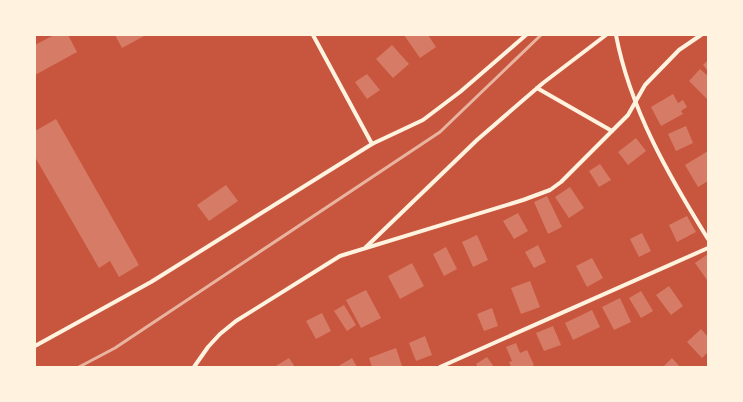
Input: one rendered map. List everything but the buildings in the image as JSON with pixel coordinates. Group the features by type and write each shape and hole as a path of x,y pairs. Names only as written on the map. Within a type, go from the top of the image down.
{"street":[{"path":"313,35 372,144"},
{"path":"35,346 151,282 372,144 423,120 460,92 526,35"},
{"path":"364,249 477,140 537,88 606,35"},
{"path":"616,35 621,57 648,132 686,204 708,239"},
{"path":"194,367 208,347 220,334 236,321 340,256 523,200 550,190 628,115 645,85 679,50 701,35"},
{"path":"537,88 612,131"},
{"path":"440,367 708,248"}],"railway":[{"path":"79,367 115,348 440,132 541,35"}]}
